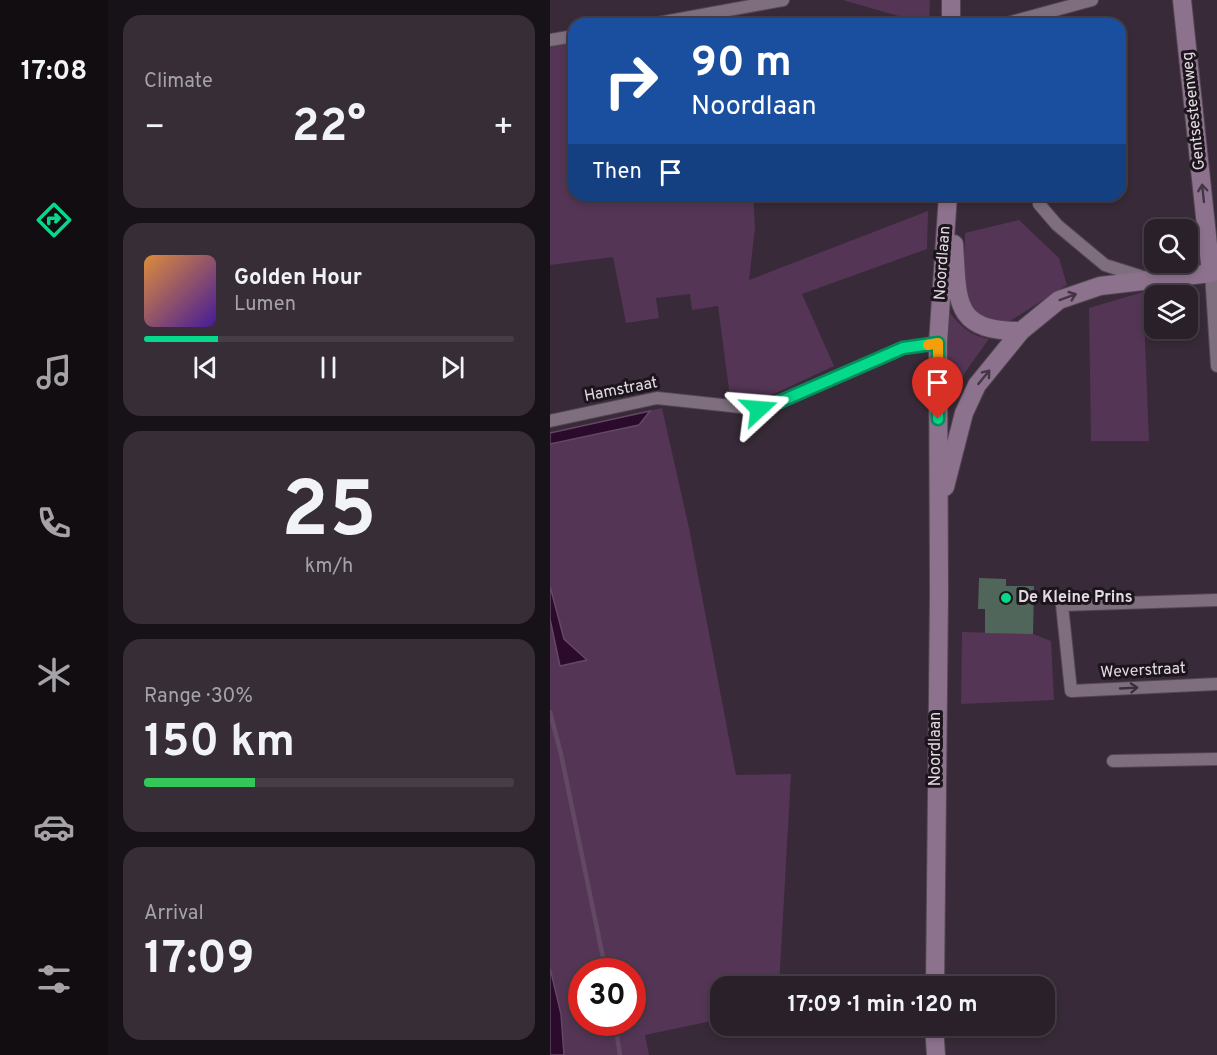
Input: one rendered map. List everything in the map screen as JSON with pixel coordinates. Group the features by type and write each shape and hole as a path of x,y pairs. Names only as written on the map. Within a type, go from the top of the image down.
{"street":[{"path":"686,18 783,0"},
{"path":"951,0 951,18"},
{"path":"1026,18 1092,0"},
{"name":"Gentsesteenweg","path":"1182,0 1213,253 1211,273 1216,366"},
{"path":"550,40 568,37"},
{"name":"Noordlaan","path":"949,201 957,294 965,314 986,328 1021,331"},
{"name":"Noordlaan","path":"934,976 939,510 938,343 949,201"},
{"path":"1039,204 1057,225 1105,265 1147,278"},
{"name":"Noordlaan","path":"939,510 964,413 978,385 1021,331 1059,300 1100,286 1147,278 1211,273"},
{"name":"Hamstraat","path":"550,421 657,398 759,409 903,348 938,343"},
{"name":"Weverstraat","path":"1216,600 1062,605 1071,691 1216,684"},
{"path":"1113,761 1216,759"},
{"path":"935,1036 936,1055"}],"shaded area":[{"path":"843,0 930,0 929,18 905,18"},
{"path":"568,37 568,201 753,201 755,228 749,280 928,211 927,249 802,294 834,366 758,399 730,397 718,306 692,310 690,294 656,298 659,318 626,323 613,257 550,265 550,40"},
{"path":"1019,220 1059,258 1067,285 1007,323 990,323 975,315 964,298 965,233"},
{"path":"1143,292 1149,441 1091,441 1089,308"},
{"path":"948,310 966,329 989,339 966,371 949,406 945,407"},
{"path":"662,408 689,528 736,775 791,774 780,976 710,976 710,1021 646,1035 646,958 568,958 568,1036 645,1036 649,1055 564,1055 561,1014 550,968 550,433"},
{"path":"650,411 639,425 550,444 550,433"},
{"path":"550,586 564,639 587,660 560,666 550,619"},
{"path":"962,632 1033,634 1051,641 1054,700 961,704"},
{"path":"550,968 561,1014 564,1055 550,1055"}],"building":[{"name":"De Kleine Prins","path":"979,578 1006,579 1006,586 1034,586 1033,634 985,633 985,609 978,609"}],"waterway":[{"path":"550,712 561,754 603,958"},
{"path":"617,1036 620,1055"}],"slow traffic":[{"path":"928,345 938,343 938,386"}],"place":[{"name":"De Kleine Prins","path":"1006,598"}],"route":[{"path":"759,409 903,348 938,343 938,419"}]}
